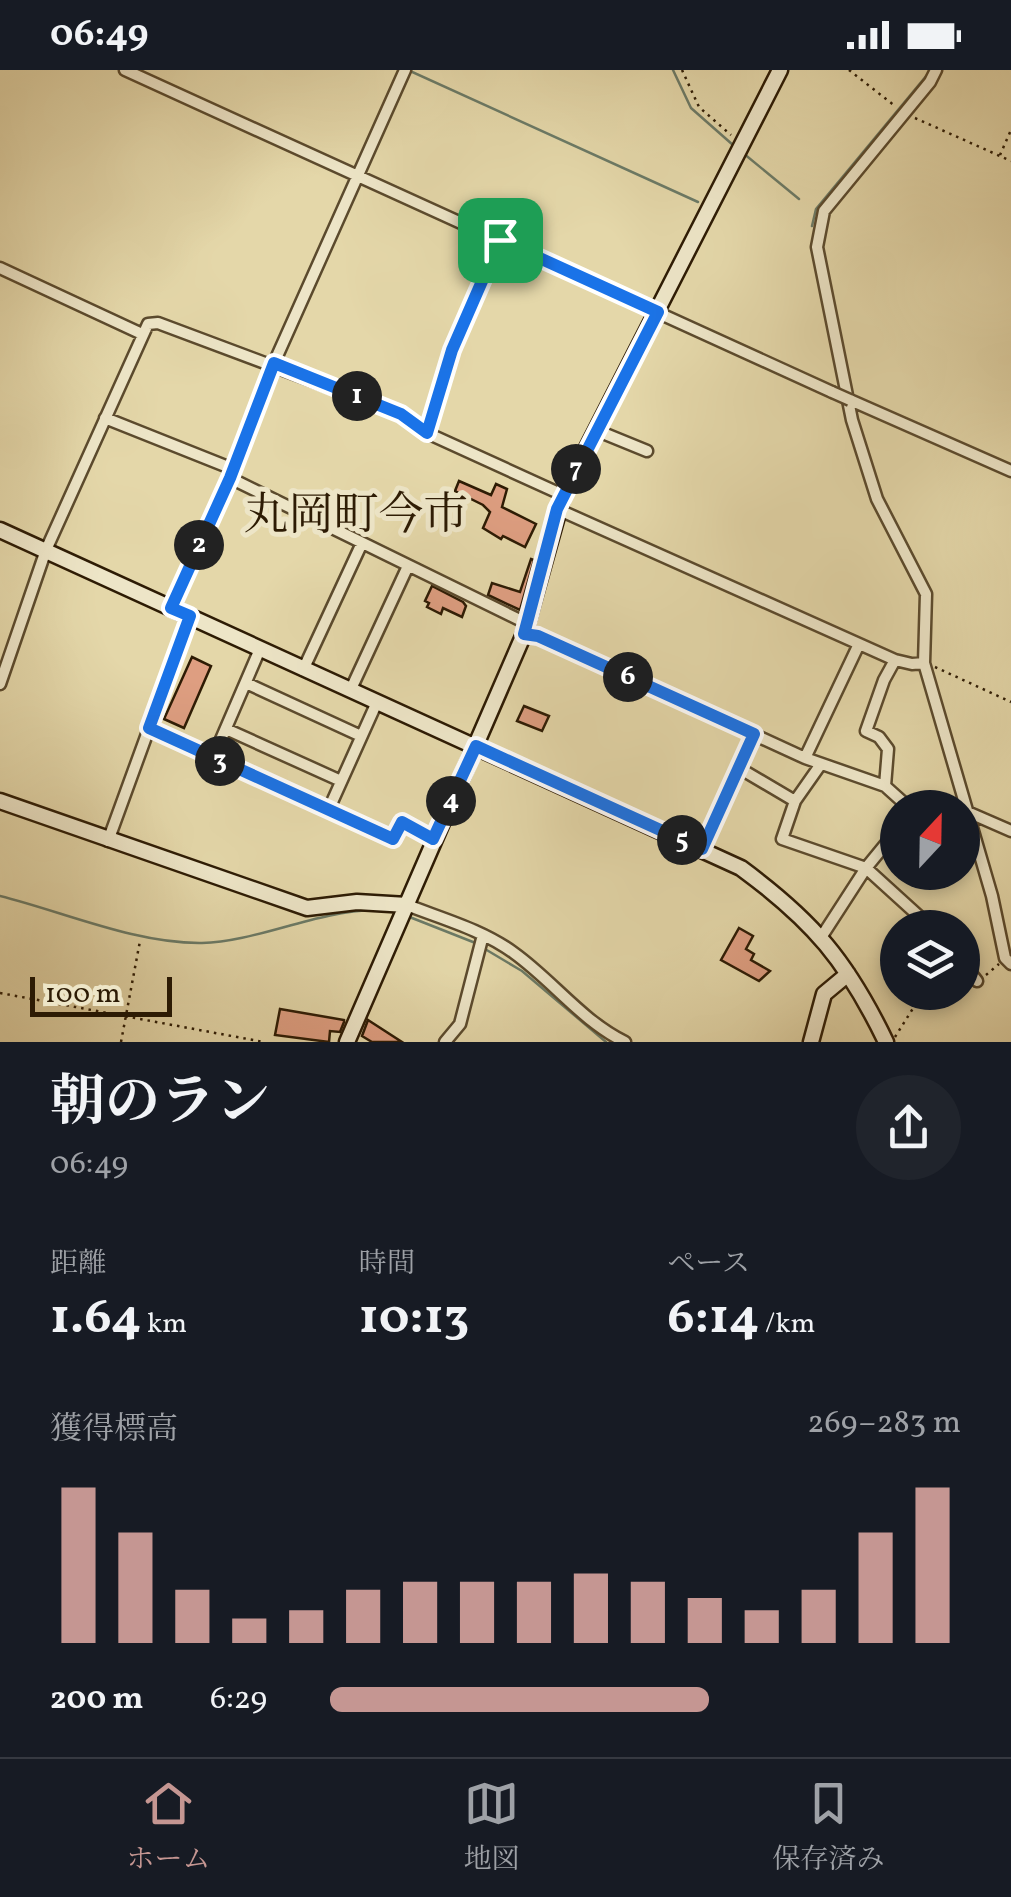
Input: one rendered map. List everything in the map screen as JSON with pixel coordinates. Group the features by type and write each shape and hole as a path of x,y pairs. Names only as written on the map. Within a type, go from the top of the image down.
{"main road":[{"path":"347,1042 526,629 560,502 780,70"},
{"path":"0,530 741,868 822,936 887,1042"},
{"path":"0,802 307,908 358,902 404,911"},
{"path":"811,1040 824,994 848,974"}],"street":[{"path":"125,70 1011,471"},
{"path":"171,608 232,474 274,363 406,70"},
{"path":"936,70 824,210 817,247 852,420 877,500 926,594 918,663 959,790"},
{"path":"0,268 142,334"},
{"path":"0,684 46,550 142,334 148,324 158,322 401,414 427,433 560,502 859,644 896,660 918,663"},
{"path":"105,418 232,474 538,636 804,758 889,790"},
{"path":"598,431 647,451"},
{"path":"304,670 362,543"},
{"path":"350,690 408,566"},
{"path":"108,841 190,616"},
{"path":"804,758 859,644"},
{"path":"213,758 260,648"},
{"path":"885,786 888,749 879,736 866,731 884,680 896,660"},
{"path":"246,683 361,736"},
{"path":"328,811 377,702"},
{"path":"149,728 393,839 402,822 433,839"},
{"path":"226,728 341,781"},
{"path":"702,849 754,734"},
{"path":"821,764 796,801 782,839 866,868 912,910"},
{"path":"739,768 796,801"},
{"path":"980,817 1011,831"},
{"path":"822,936 880,851"},
{"path":"980,858 1008,961"},
{"path":"404,911 483,935 514,953 562,997 625,1042"},
{"path":"445,1042 460,1024 483,935"}],"path":[{"path":"682,70 700,107 738,149"},
{"path":"849,70 904,114 1011,161"},
{"path":"1000,156 1011,130"},
{"path":"427,433 452,350 500,240"},
{"path":"918,663 1011,702"},
{"path":"122,1042 140,941"},
{"path":"980,979 1008,961"},
{"path":"0,992 264,1042"},
{"path":"887,1042 911,1010"}],"building":[{"path":"459,481 491,495 496,484 507,489 502,507 536,524 525,547 483,528 490,512 455,491"},
{"path":"531,559 534,560 520,610 488,595 492,583 520,592"},
{"path":"432,586 463,602 466,606 462,617 443,608 441,614 427,607 429,603 425,601"},
{"path":"192,657 211,666 184,728 164,719"},
{"path":"524,706 549,716 542,731 517,721"},
{"path":"739,928 753,936 746,949 754,954 751,960 770,971 759,981 721,960"},
{"path":"280,1009 344,1022 340,1032 330,1031 329,1042 275,1035"},
{"path":"368,1020 402,1042 372,1042 362,1036"}],"waterway":[{"path":"408,70 698,202"},
{"path":"673,70 691,108 733,145"},
{"path":"812,226 816,209 927,75"},
{"path":"743,153 799,199"},
{"path":"0,896 126,933 202,943 243,938 330,915 375,910"},
{"path":"407,916 478,944"},
{"path":"485,949 522,971 606,1042"}],"district":[{"name":"丸岡町今市","path":"356,513"}],"route":[{"path":"500,240 658,312 557,509 524,634 538,636 754,734 702,849 476,746 433,839 402,822 393,839 149,728 190,616 171,608 230,478 274,363 401,414 427,433 452,350 500,240"}]}
